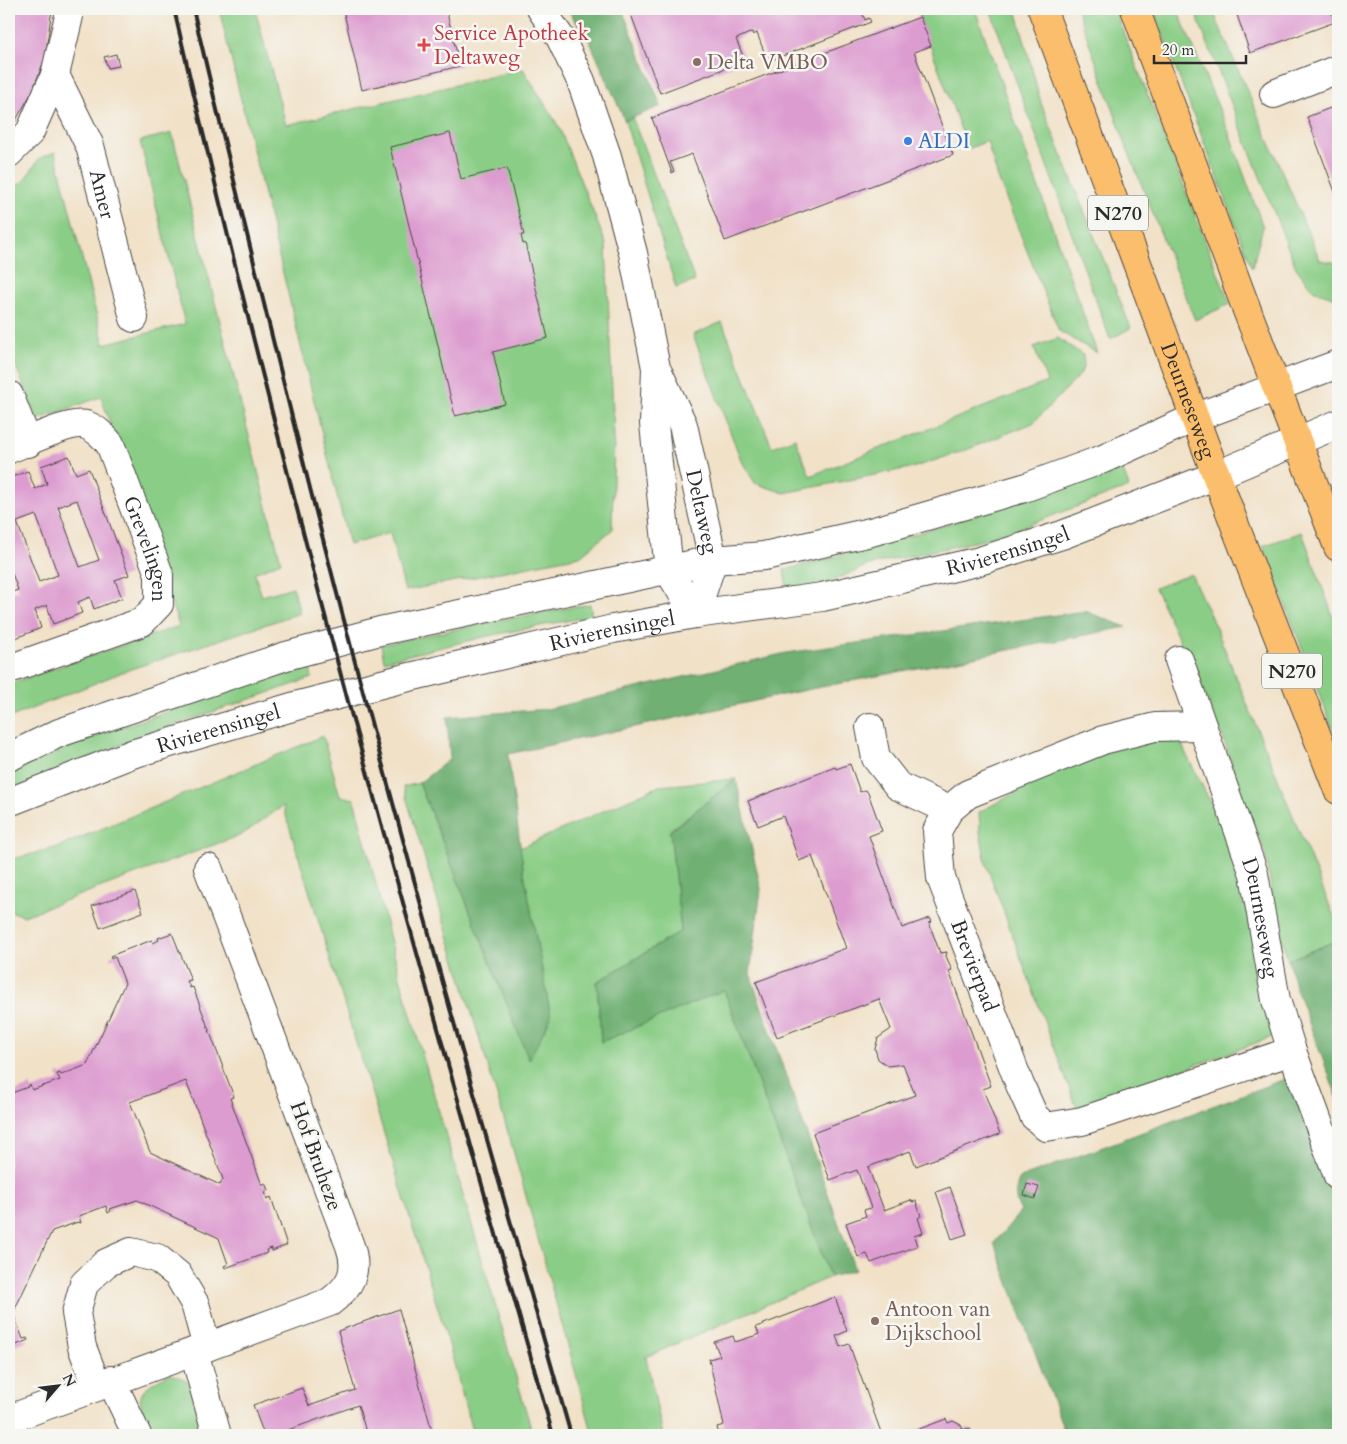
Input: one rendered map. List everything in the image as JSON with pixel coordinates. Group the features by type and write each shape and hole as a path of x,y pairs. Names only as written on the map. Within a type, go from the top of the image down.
{"main road":[{"name":"Deurneseweg","path":"1042,9 1194,418 1338,790"},
{"path":"1136,9 1338,547"}],"street":[{"path":"9,153 30,132 55,75 69,9"},
{"name":"Deltaweg","path":"541,9 560,37 580,81 607,156 633,253 656,368 654,424 669,571 695,614"},
{"path":"1274,94 1338,68"},
{"name":"Amer","path":"55,75 90,146 134,318"},
{"path":"9,757 59,733 286,656 380,630 669,571 713,560 764,556 871,532 1024,488 1103,459 1194,418 1338,364"},
{"name":"Deltaweg","path":"656,368 683,425 713,560 695,614"},
{"path":"9,395 18,446"},
{"name":"Grevelingen","path":"9,669 142,622 159,604 159,574 110,444 102,433 85,424 72,425 18,446"},
{"name":"Rivierensingel","path":"9,802 132,754 299,705 614,629 695,614 822,597 976,562 1062,535 1217,476 1338,424"},
{"name":"Deurneseweg","path":"1179,660 1254,874 1276,1000 1292,1051 1338,1176"},
{"name":"Brevierpad","path":"1202,726 1154,727 1103,740 968,794 949,810 937,831 941,878 1020,1085 1034,1116 1046,1127 1082,1122 1292,1051"},
{"path":"870,727 876,758 898,786 949,810"},
{"name":"Hof Bruheze","path":"9,1419 330,1302 343,1292 352,1278 353,1256 208,868"},
{"path":"138,1435 82,1347 76,1313 84,1284 106,1263 131,1252 158,1258 178,1275 195,1304 201,1350 217,1435"}],"green space":[{"path":"219,9 255,9 286,125 523,69 559,127 606,244 614,438 612,530 580,556 405,591 390,533 349,545"},
{"path":"567,9 622,9 661,106 625,121 590,42"},
{"path":"926,9 975,9 1097,353 1059,331 998,178 987,141 968,149 918,12"},
{"path":"990,9 1016,9 1041,103 1131,328 1110,339"},
{"path":"1077,9 1114,9 1230,304 1195,320 1127,148"},
{"path":"1153,9 1177,9 1228,130 1263,227 1252,268"},
{"path":"1194,9 1212,9 1320,260 1338,263 1338,299 1313,290 1296,268"},
{"path":"632,117 695,281 676,288 625,121"},
{"path":"172,133 281,562 254,573 262,596 293,587 300,613 125,671 9,718 9,684 179,626 101,397 37,420 9,348 9,193 24,180 40,158 55,152 104,344 185,324 140,141"},
{"path":"722,322 772,447 795,438 810,476 1047,382 1034,347 1058,338 1083,355 1084,365 1080,375 1033,423 966,450 915,467 784,493 755,483 741,460 693,335"},
{"path":"1122,468 1129,487 996,537 869,565 816,588 787,588 784,570 899,539 1088,478 1100,478"},
{"path":"1302,532 1338,630 1338,742 1263,546"},
{"path":"1191,574 1216,628 1338,926 1338,940 1288,960 1277,925 1265,852 1242,795 1220,728 1155,588"},
{"path":"590,604 592,616 488,636 384,661 381,645 485,623"},
{"path":"1085,611 1126,627 806,690 508,754 523,867 551,1017 529,1060 419,783 450,759 447,717 547,709 786,653"},
{"path":"309,664 312,678 145,735 9,791 9,773 106,732"},
{"path":"1168,713 1187,756 1239,858 1272,1037 1077,1109 986,864 980,832 979,812"},
{"path":"323,736 340,796 354,799 401,981 533,1435 473,1435 448,1341 283,806 243,834 24,916 9,911 9,860 58,847"},
{"path":"736,779 670,830 681,931 597,982 601,1042 724,989 830,1277 646,1357 663,1435 593,1435 510,1139 403,787 419,783 529,1059 523,867 520,848 659,786"},
{"path":"736,779 761,889 750,974 855,1270 830,1277 724,990 601,1042 597,982 681,931 670,831"},
{"path":"1338,940 1338,1099 1295,986 1288,960"},
{"path":"1290,1077 1338,1201 1338,1435 1066,1435 994,1243 1021,1211 1016,1195 1020,1178"},
{"path":"169,1374 180,1377 190,1384 203,1435 154,1435 140,1399 148,1387"}],"building":[{"path":"9,9 52,9 45,58 32,92 9,132"},
{"path":"343,9 446,9 460,66 362,90"},
{"path":"629,9 861,9 865,20 869,18 871,22 764,63 762,59 766,57 757,33 753,35 752,32 736,39 745,61 660,93"},
{"path":"1235,9 1330,9 1335,22 1250,53"},
{"path":"920,17 931,46 914,52 953,155 725,241 692,154 670,162 674,172 672,173 652,118"},
{"path":"116,54 119,66 108,68 104,57"},
{"path":"1338,105 1338,200 1307,117"},
{"path":"450,133 461,179 507,168 524,235 521,235 523,244 525,243 548,338 493,352 505,404 455,416 390,147"},
{"path":"69,456 76,474 89,469 129,575 115,580 122,598 94,609 90,597 78,602 82,613 53,624 47,605 35,610 41,628 13,639 9,627 9,593 18,590 9,565 9,478 28,471 35,489 47,484 41,466","holes":["77,500 99,560 80,567 58,507","36,515 58,575 39,582 17,522"]},
{"path":"850,764 860,792 866,790 868,793 882,831 869,836 902,928 930,918 932,922 929,923 940,953 947,952 946,956 952,970 949,971 991,1086 983,1089 1000,1134 916,1166 910,1151 868,1167 884,1210 911,1200 912,1202 916,1201 921,1216 918,1218 923,1233 914,1236 917,1246 871,1263 867,1254 858,1257 846,1223 866,1216 864,1210 871,1208 857,1170 830,1180 813,1133 915,1095 903,1064 888,1066 878,1059 875,1049 878,1038 891,1029 879,999 777,1037 756,982 846,948 812,856 799,861 783,816 758,826 748,801 835,767 836,769"},
{"path":"135,891 143,912 100,928 92,906"},
{"path":"172,933 191,980 187,981 190,988 193,987 234,1097 230,1098 262,1185 265,1183 268,1190 265,1192 267,1199 271,1197 287,1245 272,1251 272,1248 266,1250 267,1253 225,1268 224,1266 228,1264 219,1238 137,1200 110,1209 111,1211 108,1213 106,1206 79,1216 81,1223 78,1222 52,1231 13,1313 23,1339 27,1338 28,1340 9,1348 9,1094 28,1087 30,1084 32,1090 60,1080 57,1074 60,1073 61,1075 87,1065 125,983 115,957 111,959 110,956 152,940 153,943 159,940 158,938","holes":["186,1081 223,1179 220,1185 150,1152 130,1102"]},
{"path":"1027,1184 1039,1187 1035,1199 1024,1195"},
{"path":"950,1187 967,1234 952,1239 936,1192"},
{"path":"835,1297 847,1331 836,1336 840,1347 849,1344 882,1435 719,1435 717,1427 724,1425 709,1359 720,1356 714,1342 733,1336 735,1342 754,1336 759,1334 756,1327"},
{"path":"399,1309 433,1435 367,1435 358,1405 274,1435 264,1435 253,1405 302,1388 309,1406 355,1390 338,1331"},
{"path":"946,1419 948,1423 953,1421 961,1425 963,1430 970,1428 973,1435 903,1435"}],"railway":[{"path":"174,9 261,367 354,724 452,1080 553,1435"},
{"path":"193,9 306,473 346,628 428,931 571,1435"}],"place":[{"name":"Service Apotheek Deltaweg","path":"424,45"},
{"name":"Delta VMBO","path":"697,62"},
{"name":"ALDI","path":"908,141"},
{"name":"Antoon van Dijkschool","path":"875,1321"}]}
